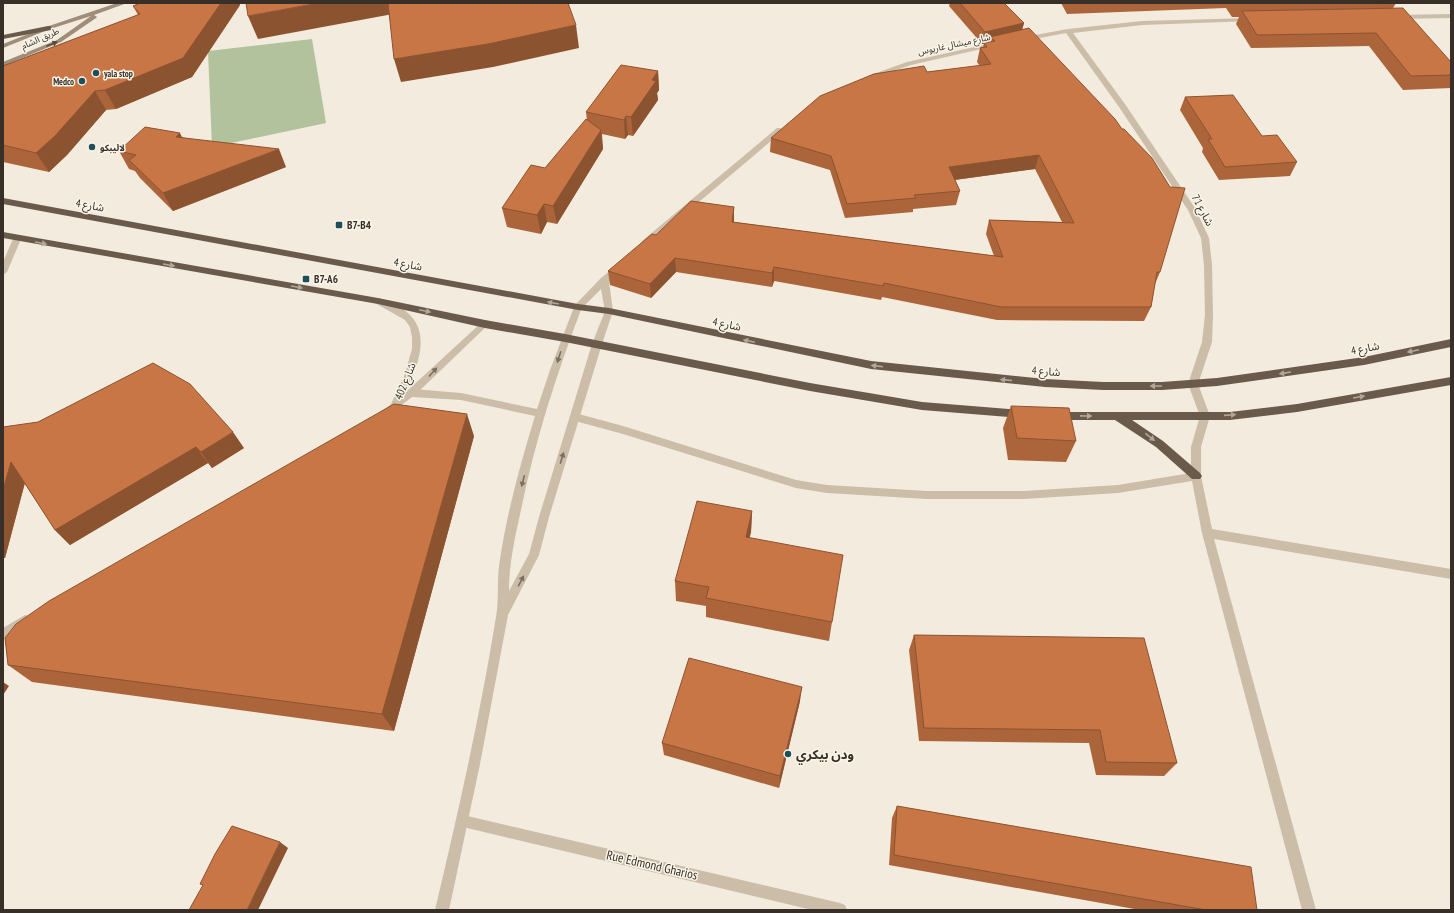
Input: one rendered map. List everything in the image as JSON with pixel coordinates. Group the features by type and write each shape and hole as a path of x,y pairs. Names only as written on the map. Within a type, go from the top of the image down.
{"highway":[{"path":"3,37 48,28"},
{"name":"شارع 4","path":"3,201 578,307 609,311 871,365 1045,383 1103,386 1193,384 1364,361 1451,343"},
{"path":"3,235 378,301 486,324 597,344 810,387 915,405 1032,415"},
{"path":"1047,416 1230,416 1297,408 1451,381"},
{"path":"1117,417 1141,429 1176,457 1196,476"}],"main road":[{"name":"طريق الشام","path":"3,46 48,28 102,12 124,3"},
{"name":"طريق الشام","path":"3,64 59,41 102,12"}],"street":[{"path":"1387,18 1451,16"},
{"path":"1017,40 1068,31 1148,22 1259,20"},
{"name":"شارع 71","path":"1068,31 1188,204 1205,238 1208,265 1209,315 1207,342 1193,384"},
{"name":"شارع ميشال غاريوس","path":"861,80 909,63 1002,43"},
{"path":"639,248 788,124"},
{"path":"3,272 17,238"},
{"path":"442,910 463,821 502,615 505,566 515,513 540,414 565,338 578,307 621,264"},
{"path":"502,615 534,555 544,517 597,344 609,311 604,280"},
{"name":"شارع 402","path":"378,301 408,318 416,332 414,362 394,408"},
{"name":"شارع 402","path":"376,419 394,408 413,393 455,349 486,324"},
{"path":"1193,384 1205,416 1196,447 1196,476 1207,533 1309,910"},
{"path":"413,393 439,393 477,398 540,414"},
{"path":"575,417 617,428 796,484 827,489 927,495 1024,495 1118,489 1196,476"},
{"path":"1207,533 1451,574"},
{"path":"3,634 35,613"},
{"name":"Rue Edmond Gharios","path":"463,821 840,910"}],"green space":[{"path":"312,39 326,123 212,147 208,51"}],"building":[{"path":"140,3 221,3 183,58 105,90 95,91 55,136 36,153 3,145 3,66 140,14 133,6"},
{"path":"246,3 319,3 248,16"},
{"path":"388,3 568,3 576,25 488,44 394,59"},
{"path":"960,3 1004,3 1024,23 985,32"},
{"path":"1403,8 1451,62 1451,75 1411,76 1376,33 1257,35 1242,11"},
{"path":"1029,28 1115,119 1122,129 1124,129 1152,158 1170,187 1185,188 1160,272 1157,272 1151,307 1001,307 884,283 883,286 774,267 772,273 675,258 650,284 608,271 652,234 656,235 691,201 734,207 732,222 1003,257 989,220 1074,223 1039,155 949,167 960,191 914,195 916,198 847,204 831,156 771,138 820,96 874,74 924,66 927,72 991,64 980,48 987,47 984,43 995,41 990,37"},
{"path":"621,65 658,71 652,80 656,81 631,117 626,116 624,120 586,112"},
{"path":"1233,95 1262,136 1277,135 1297,162 1225,167 1208,139 1212,139 1185,97"},
{"path":"586,119 601,130 553,206 544,204 537,215 502,208 531,165 545,168"},
{"path":"145,127 180,133 176,137 279,149 163,193 129,160 136,155 119,151"},
{"path":"153,363 190,384 233,432 201,452 196,447 55,530 11,462 3,490 3,427 38,422"},
{"path":"394,404 467,414 382,714 8,665 5,638 16,624 49,601"},
{"path":"1011,406 1069,408 1076,441 1017,438"},
{"path":"697,501 752,511 746,537 843,555 832,622 706,598 709,587 675,581"},
{"path":"914,635 1144,638 1177,763 1106,762 1100,730 924,728"},
{"path":"689,658 802,687 780,776 662,743"},
{"path":"897,806 1251,867 1257,910 1206,910 894,855"},
{"path":"232,826 280,842 247,910 189,910 203,885 200,884 215,854"}],"place":[{"name":"yala stop","path":"96,73"},
{"name":"Medco","path":"82,81"},
{"name":"لاليبكو","path":"92,147"},
{"name":"B7-B4","path":"339,225"},
{"name":"B7-A6","path":"306,279"},
{"name":"ودن بيكري","path":"788,754"}]}
